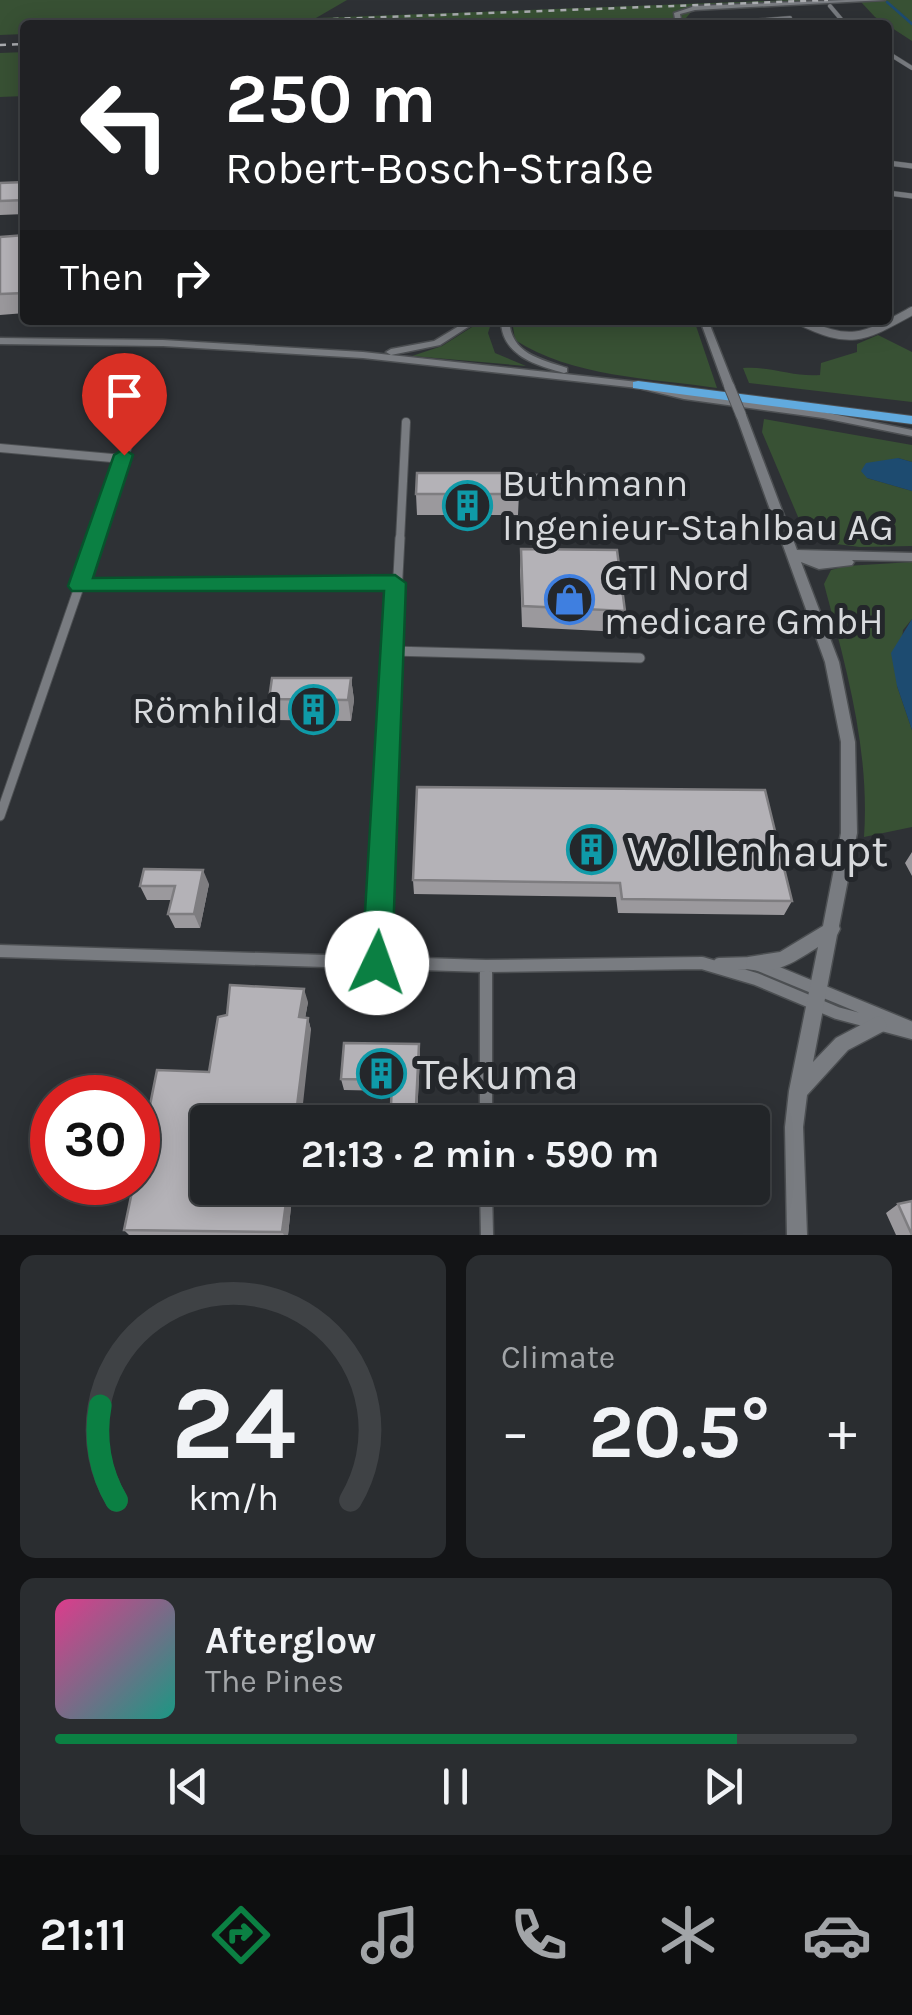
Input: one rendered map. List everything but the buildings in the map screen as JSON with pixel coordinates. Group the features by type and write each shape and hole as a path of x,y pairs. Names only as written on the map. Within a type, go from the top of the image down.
{"highway":[{"path":"638,385 912,420"}],"main road":[{"path":"678,20 677,14 690,9 882,0"},
{"path":"364,354 428,346 466,325"},
{"path":"506,325 507,339 524,355 590,379"},
{"path":"706,325 811,600 841,696 848,742 849,833 798,1090 794,1128 797,1235"},
{"path":"0,341 162,343 364,354 638,385 912,433"},
{"path":"794,554 912,556"},
{"path":"794,554 809,563 834,564 880,557"},
{"path":"811,600 820,574 834,564"},
{"path":"754,963 782,960 832,929"},
{"path":"798,1090 842,1044 878,1026"}],"street":[{"path":"759,20 790,18 782,4"},
{"path":"830,6 842,20"},
{"path":"807,325 832,338 850,341 883,325"},
{"path":"0,816 149,386"},
{"path":"377,963 406,422"},
{"path":"0,448 123,458"},
{"path":"498,478 602,479"},
{"path":"400,479 416,479"},
{"path":"80,586 395,583"},
{"path":"392,652 640,658"},
{"path":"0,951 486,966 754,963 878,1026 912,1030"},
{"path":"716,965 816,994 912,1030"},
{"path":"486,966 486,1105"},
{"path":"486,1205 486,1235"}],"green space":[{"path":"0,0 347,0 316,18 792,0 912,0 912,41 892,28 892,20 880,20 861,2 692,11 686,20 20,20 20,34 0,35"},
{"path":"20,52 20,96 0,97 0,53"},
{"path":"475,325 490,325 488,333 495,353 526,366 412,356 442,346"},
{"path":"513,325 696,325 717,388 586,369 515,340"},
{"path":"878,335 912,352 912,402 749,383 743,368 820,375 821,363 857,352 857,344"},
{"path":"764,419 912,445 912,462 898,458 867,478 912,491 912,546 860,547 820,542 804,531 762,432"},
{"path":"912,562 912,619 903,630 897,686 912,730 912,827 864,837 860,741 824,584 831,570 846,566"}],"water":[{"path":"898,458 912,462 912,491 867,478 861,471 866,463"},
{"path":"912,619 912,730 891,653"}],"waterway":[{"path":"887,2 912,24"}],"railway":[{"path":"328,20 828,0"},
{"path":"0,45 20,44"}],"place":[{"name":"Buthmann Ingenieur-Stahlbau AG","path":"467,505"},
{"name":"GTI Nord medicare GmbH","path":"569,599"},
{"name":"Römhild","path":"314,710"},
{"name":"Wollenhaupt","path":"592,850"},
{"name":"Tekuma","path":"382,1073"}],"route":[{"path":"124,455 80,586 395,583 377,963"}]}
